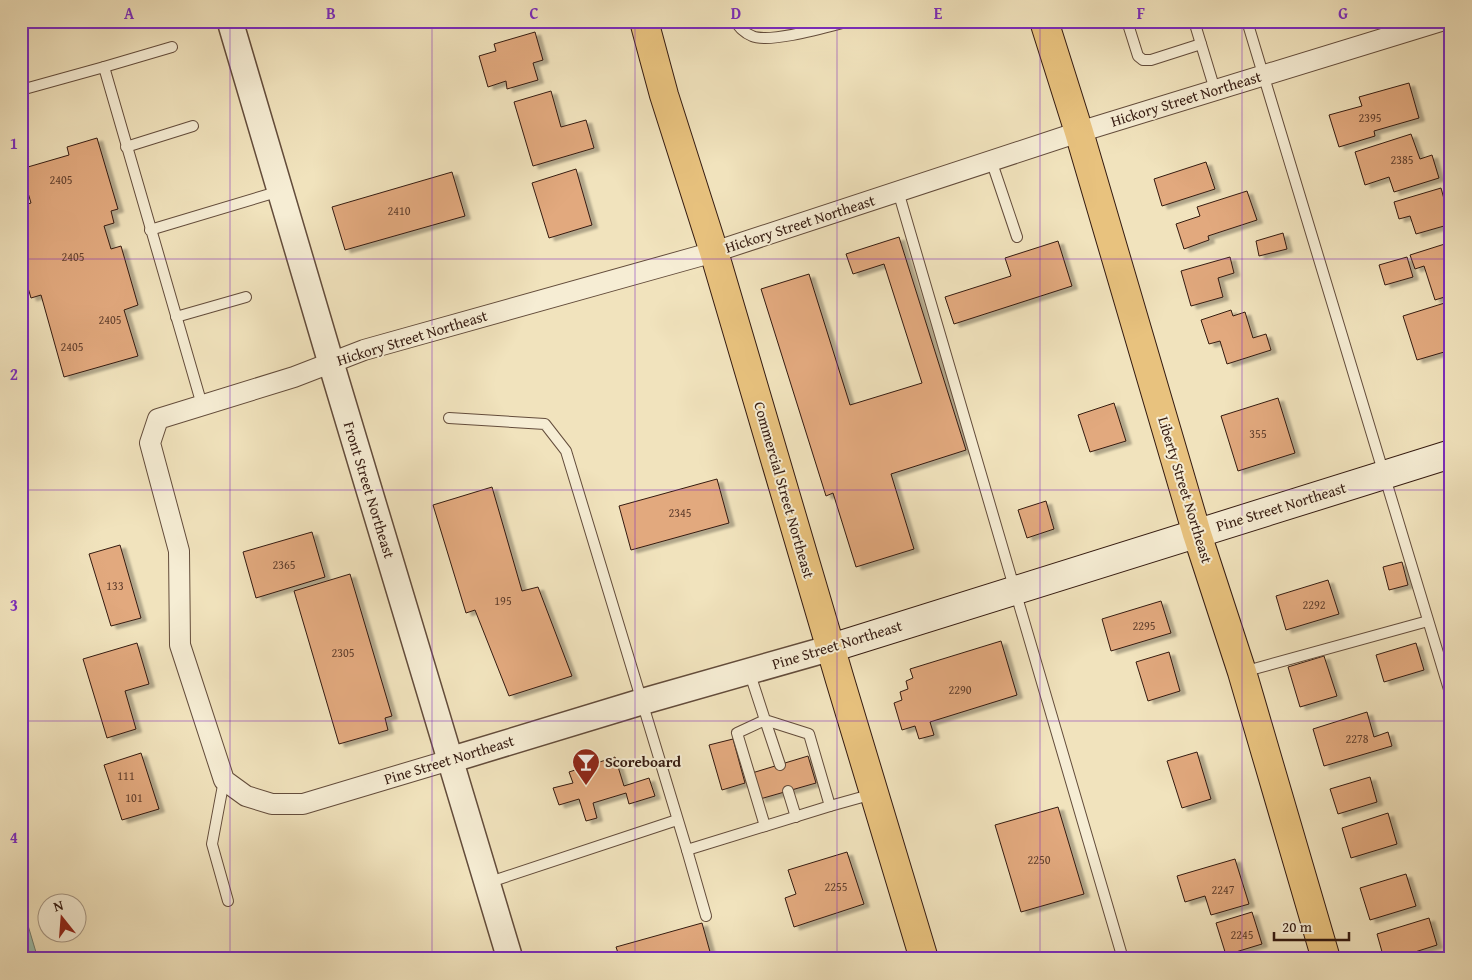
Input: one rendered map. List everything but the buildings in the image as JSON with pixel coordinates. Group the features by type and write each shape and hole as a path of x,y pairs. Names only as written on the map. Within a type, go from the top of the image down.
{"highway":[{"name":"Commercial Street Northeast","path":"644,21 664,95 714,252 830,648 924,959"},
{"name":"Liberty Street Northeast","path":"1044,21 1079,132 1197,534 1242,672 1326,959"}],"main road":[{"name":"Pine Street Northeast","path":"830,648 1451,454"}],"street":[{"name":"Front Street Northeast","path":"230,21 330,363 510,959"},
{"name":"Hickory Street Northeast","path":"224,780 180,645 179,551 150,443 158,419 294,377 364,350 714,252 1079,132 1441,21"},
{"name":"Pine Street Northeast","path":"224,780 246,796 272,804 303,804 641,702 830,648"}],"lane":[{"path":"735,21 741,30 754,38 760,38 806,32 850,21"},
{"path":"1127,21 1138,56 1143,60 1151,60 1200,44"},
{"path":"1194,21 1214,90"},
{"path":"1248,21 1451,696"},
{"path":"21,90 172,47"},
{"path":"104,67 202,405"},
{"path":"126,147 193,126"},
{"path":"991,160 1016,238"},
{"path":"150,230 280,191"},
{"path":"898,191 1123,959"},
{"path":"176,317 246,297"},
{"path":"449,418 545,424 566,451 595,542 706,916"},
{"path":"1242,672 1428,621"},
{"path":"749,671 780,764"},
{"path":"765,826 737,733 765,720 809,734 830,806"},
{"path":"224,780 212,844 228,901"},
{"path":"788,791 796,817"},
{"path":"687,850 874,793"},
{"path":"487,882 677,820"}],"shaded area":[{"path":"21,902 38,959 21,959"}],"place":[{"name":"Scoreboard","path":"586,786"}]}
